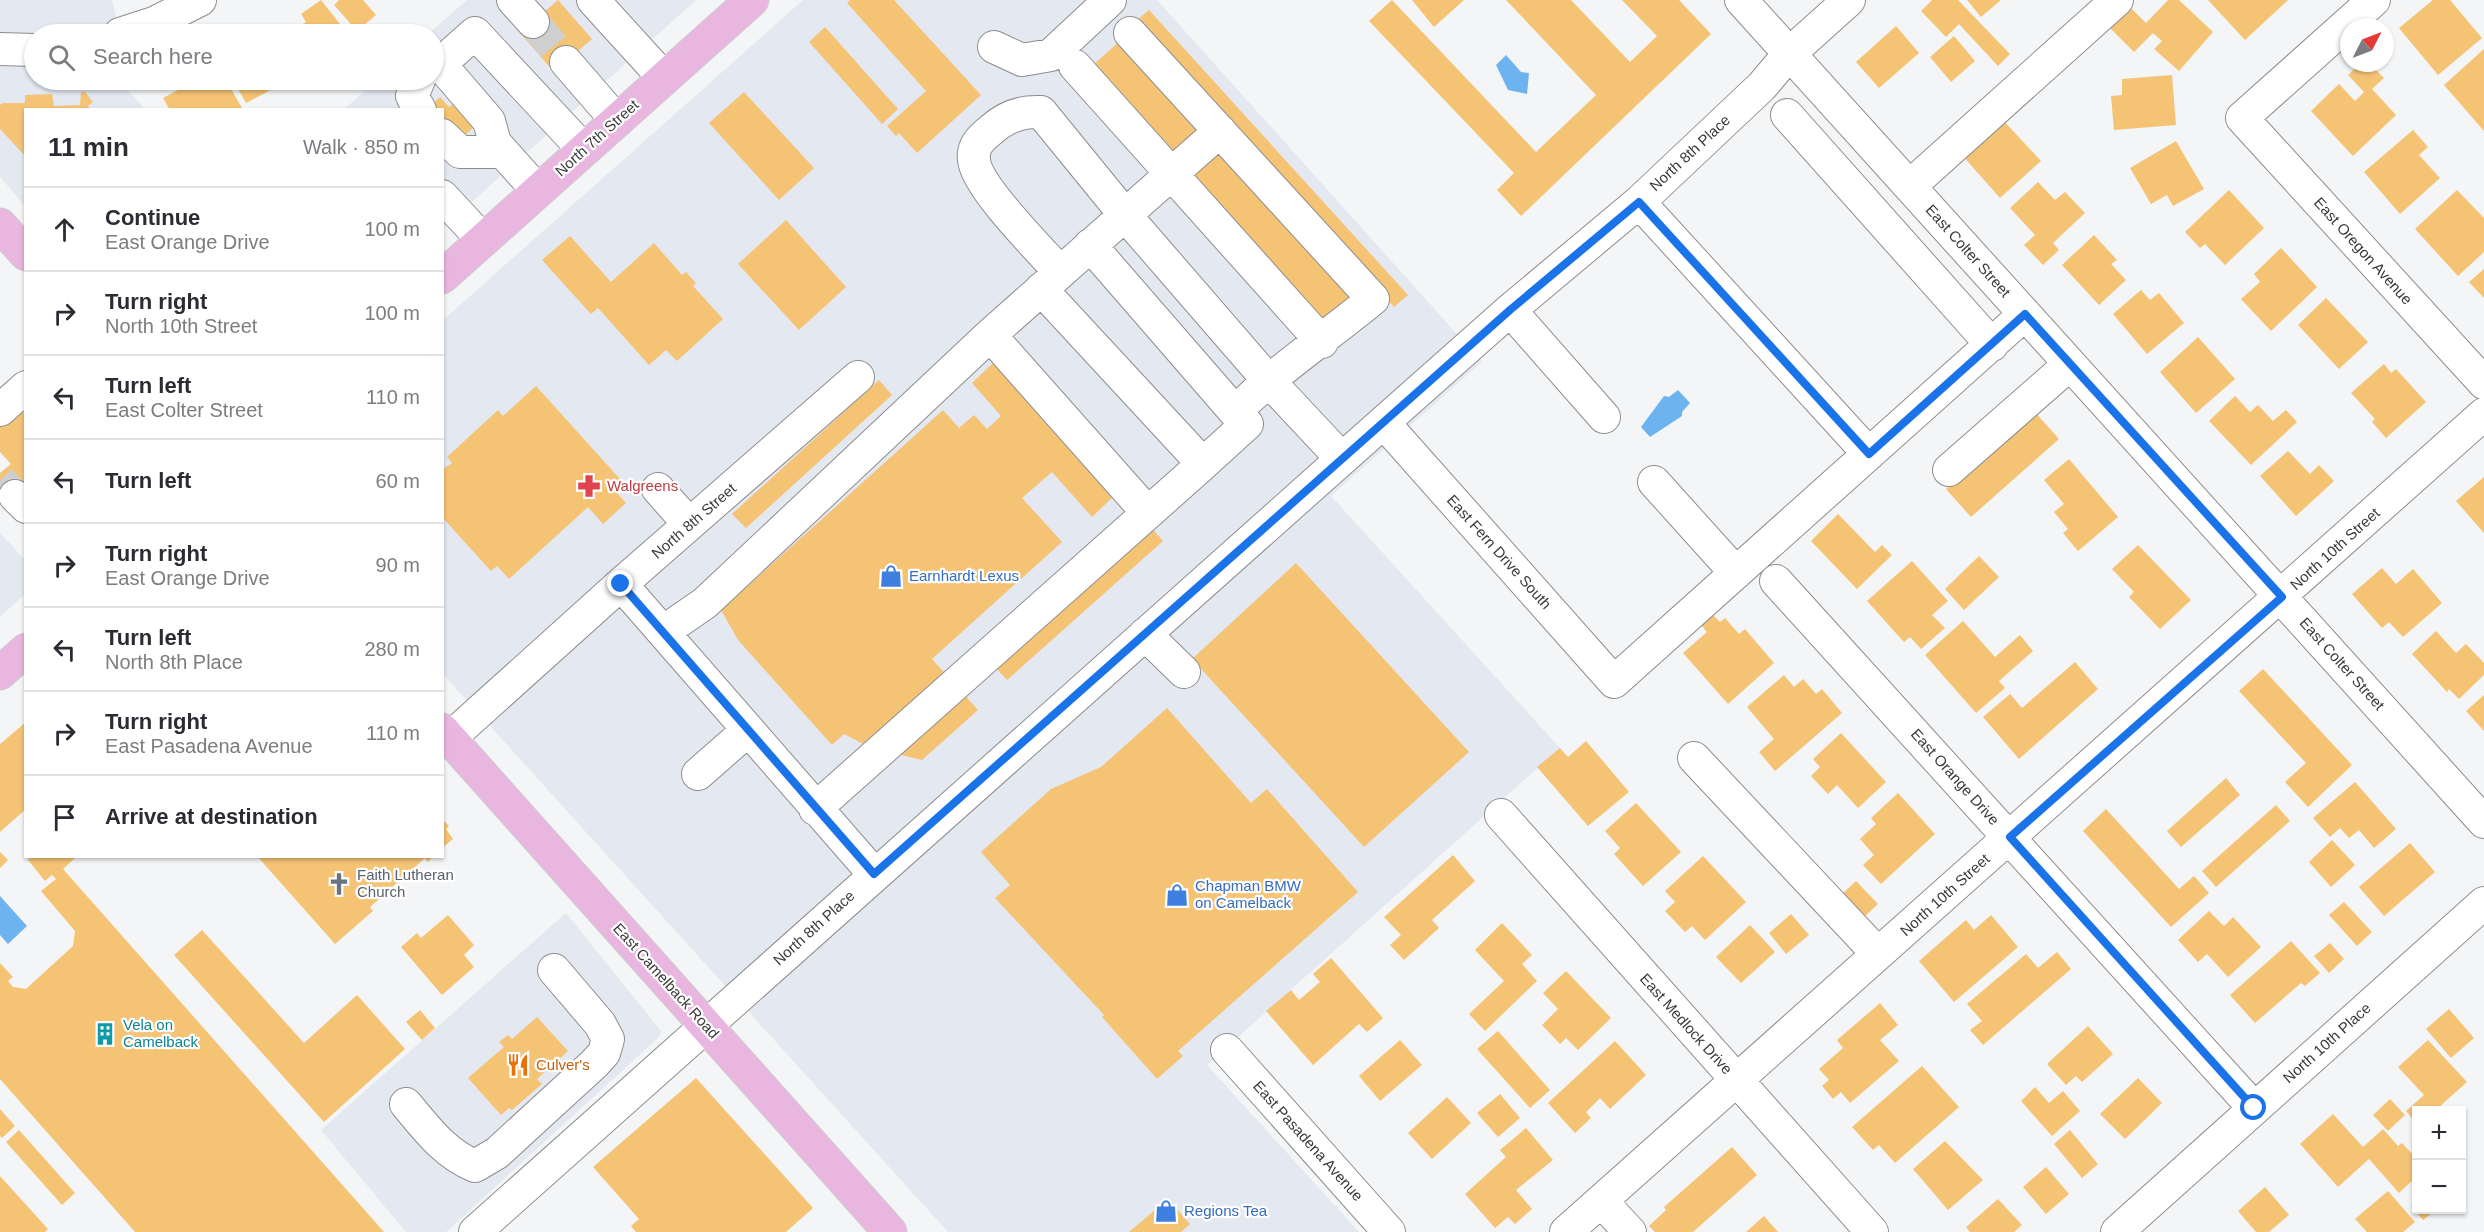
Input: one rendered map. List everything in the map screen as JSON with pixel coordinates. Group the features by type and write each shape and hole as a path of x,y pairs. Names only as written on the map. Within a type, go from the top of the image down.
{"main road":[{"name":"North 7th Street","path":"444,275 752,0"},
{"path":"0,225 24,252"},
{"path":"0,673 24,652"},
{"name":"East Camelback Road","path":"446,734 890,1232"}],"street":[{"path":"151,24 200,0"},
{"path":"593,0 664,78"},
{"path":"994,47 1022,60 1051,55 1110,0"},
{"name":"East Colter Street","path":"1741,0 2484,822"},
{"name":"North 8th Place","path":"480,1230 874,874 1510,310 1639,202 1762,86 1789,54 1849,0"},
{"path":"1910,186 2117,0"},
{"name":"East Oregon Avenue","path":"2374,0 2242,118 2484,383"},
{"path":"444,59 475,33 584,150"},
{"path":"1130,33 1373,299 1322,342 1268,380 1235,412"},
{"path":"0,49 11,52 24,51"},
{"path":"566,62 617,121"},
{"path":"1075,66 1322,342"},
{"path":"444,81 489,121 495,143 538,191"},
{"path":"416,90 412,96 419,108"},
{"path":"1203,464 1050,281 980,181 974,160 977,142 991,130 1024,111 1041,112 1125,215 1268,380 1342,459"},
{"path":"1787,115 1992,345"},
{"path":"663,632 705,603 990,335 1220,131"},
{"path":"444,137 460,152 503,152"},
{"path":"1847,183 1880,153"},
{"path":"444,198 483,240"},
{"path":"1639,202 1869,454"},
{"path":"815,809 1247,424 1090,245"},
{"path":"1510,310 1604,417"},
{"path":"1654,482 1736,573 2025,314"},
{"path":"990,335 1148,513"},
{"path":"1949,470 2070,364"},
{"name":"North 8th Street","path":"446,734 858,377"},
{"path":"0,410 24,389"},
{"name":"North 10th Street","path":"1566,1232 2282,597 2484,414"},
{"name":"East Fern Drive South","path":"1384,423 1614,682 1736,573"},
{"path":"658,489 690,524"},
{"name":"East Orange Drive","path":"1776,581 2254,1108"},
{"path":"621,584 874,874"},
{"path":"1145,634 1184,672"},
{"path":"698,774 747,730"},
{"path":"1694,758 1878,954"},
{"name":"East Medlock Drive","path":"1501,815 1872,1232"},
{"name":"North 10th Place","path":"2117,1232 2484,903"},
{"path":"406,1104 434,1137 458,1159 475,1166 505,1146 594,1064 604,1053 608,1039 600,1023 554,970"},
{"name":"East Pasadena Avenue","path":"1227,1050 1389,1232"},
{"path":"1601,1201 1630,1232"}],"shaded area":[{"path":"0,0 112,0 118,24 24,24 24,90 127,90 144,108 24,108 24,205 0,177"},
{"path":"467,0 696,0 444,227 444,108 345,108 366,90 444,90 444,24 439,24"},
{"path":"803,0 1157,0 1482,362 1331,496 1560,748 1207,1065 1359,1232 948,1232 444,675 444,319"},
{"path":"0,533 24,559 24,595 0,617"},
{"path":"566,913 661,1031 658,1038 446,1232 406,1232 321,1130"}],"water":[{"path":"1506,55 1521,72 1529,73 1527,94 1508,90 1496,65"},
{"path":"1678,390 1690,403 1682,412 1682,416 1650,437 1641,427 1664,396 1669,397"},
{"path":"0,896 27,926 8,944 0,935"}],"building":[{"path":"321,0 340,24 303,24 306,22 301,14"},
{"path":"339,0 363,0 376,15 365,24 351,24 334,5"},
{"path":"558,0 592,39 554,72 520,33"},
{"path":"850,0 894,0 981,95 917,153 899,133 896,136 887,126 926,91 847,3"},
{"path":"1392,0 1536,152 1596,95 1506,0 1571,0 1630,62 1657,36 1622,0 1679,0 1711,34 1521,216 1497,190 1514,173 1369,21"},
{"path":"1412,0 1464,0 1434,27"},
{"path":"1932,0 1958,0 2010,54 1998,66 1959,24 1946,37 1921,11"},
{"path":"1967,0 2001,0 1981,17"},
{"path":"2168,0 2179,0 2213,32 2179,71 2154,49 2162,41 2153,33 2134,52 2107,25 2127,4 2146,23"},
{"path":"2208,0 2288,0 2245,40"},
{"path":"2433,0 2450,0 2482,38 2438,75 2399,28"},
{"path":"1149,10 1408,295 1394,307 1135,22"},
{"path":"1896,26 1919,53 1879,88 1856,62"},
{"path":"825,27 898,109 882,124 809,42"},
{"path":"1954,36 1975,61 1951,82 1930,57"},
{"path":"1120,41 1199,130 1171,154 1093,65"},
{"path":"2484,49 2484,131 2444,85"},
{"path":"2351,72 2378,72 2384,78 2372,89 2396,115 2353,156 2311,111 2339,84 2355,101 2364,92 2348,75"},
{"path":"2172,75 2176,125 2114,130 2111,96 2122,95 2122,79"},
{"path":"178,90 232,90 242,108 169,108 163,98"},
{"path":"239,90 269,90 269,91 246,103"},
{"path":"81,92 85,92 93,102 88,106 90,108 24,108 24,155 0,129 0,105 25,103 25,95 52,94 54,106 80,105"},
{"path":"744,92 814,168 779,200 709,123"},
{"path":"440,97 449,107 460,99 480,122 457,142 444,128 444,108 428,108"},
{"path":"2001,118 2041,161 2000,198 1961,154"},
{"path":"2413,130 2428,147 2419,155 2440,178 2400,214 2364,172"},
{"path":"2176,141 2204,189 2173,206 2167,195 2151,204 2130,168"},
{"path":"1215,150 1355,303 1328,327 1189,174"},
{"path":"2038,182 2055,200 2065,192 2085,213 2053,243 2059,250 2043,265 2024,245 2035,235 2010,208"},
{"path":"2229,190 2264,228 2225,265 2205,244 2200,248 2185,232"},
{"path":"2457,190 2484,218 2484,252 2458,276 2415,229"},
{"path":"786,220 846,287 799,330 738,264"},
{"path":"2094,235 2117,260 2111,264 2126,280 2099,305 2062,265"},
{"path":"570,236 611,282 654,243 682,275 686,272 696,283 693,286 723,319 677,361 666,350 649,365 598,308 591,314 542,260"},
{"path":"2281,248 2317,287 2271,331 2241,299 2260,282 2254,274"},
{"path":"2484,269 2484,298 2469,282"},
{"path":"2141,290 2150,300 2159,293 2184,323 2147,354 2113,314"},
{"path":"2326,298 2368,342 2339,369 2298,325"},
{"path":"2198,337 2235,379 2196,413 2160,372"},
{"name":"Earnhardt Lexus","path":"993,363 1113,497 1092,517 1052,472 1022,498 1062,542 932,659 978,710 922,760 869,747 844,734 832,745 738,640 721,610 943,410 959,428 974,415 987,429 1001,416 972,383"},
{"path":"2384,364 2391,373 2396,369 2426,402 2386,438 2372,422 2375,419 2351,393"},
{"path":"879,380 892,395 746,528 732,514"},
{"name":"Walgreens","path":"536,386 620,479 611,486 626,503 603,524 588,507 509,579 497,566 491,571 444,519 444,469 452,463 447,457 498,410 503,416"},
{"path":"2235,396 2250,412 2258,405 2273,421 2286,410 2297,422 2251,465 2209,421"},
{"path":"18,407 24,414 24,485 4,503 0,499 0,473 11,464 0,452 0,424"},
{"path":"2034,411 2059,439 1971,517 1946,489"},
{"path":"2288,451 2310,474 2319,465 2334,481 2296,516 2260,476"},
{"path":"2069,459 2118,517 2078,551 2063,533 2068,529 2054,512 2064,504 2044,480"},
{"path":"2484,477 2484,533 2456,501"},
{"path":"1838,514 1875,552 1882,545 1892,555 1857,589 1811,541"},
{"path":"1151,527 1163,541 1007,680 994,666"},
{"path":"2138,545 2191,600 2160,629 2129,597 2134,592 2112,569"},
{"path":"1979,556 1999,577 1964,610 1945,589"},
{"path":"1912,561 1948,601 1932,615 1945,628 1921,649 1910,637 1904,642 1867,601"},
{"path":"1296,563 1469,752 1364,847 1192,659"},
{"path":"2382,568 2396,584 2413,569 2442,603 2403,637 2389,622 2382,628 2352,594"},
{"path":"1713,615 1720,622 1725,618 1739,634 1745,629 1774,663 1728,704 1683,653 1707,632 1701,625"},
{"path":"1963,621 1995,657 2020,635 2033,651 1999,681 2005,688 1976,713 1925,655"},
{"path":"2436,631 2456,653 2466,644 2484,663 2484,675 2459,699 2449,689 2447,692 2412,654"},
{"path":"2075,662 2098,689 2019,759 1983,717 2010,694 2022,708"},
{"path":"2263,669 2352,765 2308,807 2285,782 2306,763 2239,691"},
{"path":"1784,675 1794,687 1803,679 1816,694 1822,689 1842,713 1775,771 1759,752 1774,739 1747,707"},
{"path":"2484,695 2484,731 2466,711"},
{"name":"Chapman BMW on Camelback","path":"1167,708 1251,803 1267,789 1358,892 1178,1051 1183,1056 1157,1079 1102,1017 1104,1015 995,898 1010,885 981,852 1051,789 1101,767"},
{"path":"24,724 24,811 0,832 0,744"},
{"path":"1841,733 1886,782 1858,808 1837,785 1828,794 1811,776 1820,767 1813,759"},
{"path":"1586,741 1629,792 1588,826 1537,767 1560,748 1568,757"},
{"path":"2226,778 2240,795 2181,847 2167,831"},
{"path":"2355,782 2396,829 2374,848 2359,830 2349,838 2340,828 2330,837 2313,818"},
{"path":"1898,793 1935,834 1881,884 1863,865 1874,855 1860,839 1876,824 1871,818"},
{"path":"1636,803 1681,852 1643,886 1614,854 1620,848 1605,831"},
{"path":"2276,805 2290,821 2216,887 2202,871"},
{"path":"2106,809 2179,889 2194,876 2209,893 2171,927 2083,831"},
{"name":"Faith Lutheran Church","path":"444,821 449,826 446,829 453,839 444,846"},
{"path":"2332,840 2355,865 2331,887 2309,862"},
{"path":"2410,843 2435,872 2384,916 2359,887"},
{"path":"0,852 8,860 0,868"},
{"path":"1453,855 1475,881 1432,920 1439,928 1404,960 1390,945 1401,935 1384,917"},
{"path":"1703,856 1746,902 1705,940 1692,926 1685,932 1665,911 1675,902 1665,891"},
{"name":"Vela on Camelback","path":"30,858 75,858 63,869 384,1232 135,1232 0,1079 0,963 13,977 8,981 13,987 26,989 73,946 75,931 41,891 56,879 52,875 45,881 28,860"},
{"name":"Faith Lutheran Church","path":"259,858 425,858 370,907 373,911 335,944"},
{"path":"1856,881 1878,904 1862,919 1840,896"},
{"path":"2344,902 2372,932 2357,946 2329,915"},
{"path":"2209,911 2224,926 2233,917 2261,947 2228,977 2207,954 2198,962 2178,940"},
{"path":"1791,914 1809,935 1786,954 1769,933"},
{"path":"448,915 474,945 464,955 474,967 442,995 401,947 417,933 421,938"},
{"path":"1991,915 2018,947 1954,1002 1919,961 1966,920 1974,930"},
{"path":"1502,923 1532,955 1522,964 1537,981 1485,1031 1469,1014 1504,981 1475,950"},
{"path":"1750,925 1775,952 1741,983 1716,957"},
{"path":"202,930 304,1043 357,995 405,1049 324,1122 174,955"},
{"path":"2291,941 2320,973 2305,986 2301,983 2255,1023 2230,995"},
{"path":"2330,943 2344,959 2329,973 2314,956"},
{"path":"2057,952 2071,969 1983,1045 1970,1030 1982,1021 1967,1004 2026,954 2038,968"},
{"path":"1331,958 1383,1018 1367,1032 1359,1024 1313,1065 1266,1011 1291,990 1299,1000 1320,982 1313,974"},
{"path":"1566,971 1611,1018 1578,1050 1566,1038 1560,1044 1542,1025 1558,1009 1543,993"},
{"path":"1880,1003 1898,1025 1880,1040 1899,1061 1850,1103 1841,1092 1833,1099 1822,1086 1829,1080 1819,1069 1843,1048 1837,1040"},
{"path":"2449,1009 2474,1038 2451,1058 2426,1029"},
{"path":"420,1010 435,1028 422,1040 406,1022"},
{"name":"Culver's","path":"537,1017 568,1051 537,1079 542,1084 512,1110 509,1108 501,1115 468,1078 504,1047 499,1042 508,1035 512,1039"},
{"path":"2088,1026 2113,1054 2082,1082 2076,1076 2066,1085 2047,1064"},
{"path":"1498,1031 1550,1090 1530,1108 1477,1049"},
{"path":"1400,1040 1422,1065 1380,1101 1359,1076"},
{"path":"2428,1040 2467,1082 2440,1106 2412,1106 2412,1118 2406,1111 2424,1095 2398,1067"},
{"path":"1615,1041 1646,1075 1610,1109 1600,1098 1586,1112 1591,1118 1575,1133 1548,1103"},
{"path":"1922,1066 1959,1107 1895,1163 1879,1145 1873,1150 1852,1127"},
{"path":"696,1078 813,1208 786,1232 636,1232 631,1226 639,1219 593,1167"},
{"path":"2138,1078 2162,1103 2125,1139 2100,1114"},
{"path":"2035,1087 2049,1103 2063,1091 2080,1111 2052,1136 2021,1101"},
{"path":"1500,1094 1520,1118 1498,1137 1477,1113"},
{"path":"1447,1097 1471,1123 1432,1159 1408,1133"},
{"path":"2390,1099 2405,1115 2388,1131 2373,1115"},
{"path":"0,1109 15,1126 2,1138 0,1136"},
{"path":"2333,1114 2363,1147 2383,1129 2398,1146 2402,1143 2412,1154 2412,1181 2399,1193 2369,1159 2338,1187 2300,1144"},
{"path":"1526,1128 1553,1160 1516,1190 1532,1209 1515,1224 1508,1217 1495,1228 1465,1194 1506,1157 1500,1150"},
{"path":"19,1130 75,1193 62,1205 6,1142"},
{"path":"2070,1130 2098,1164 2082,1178 2054,1144"},
{"path":"1945,1141 1983,1180 1948,1210 1913,1169"},
{"path":"1732,1147 1757,1175 1693,1232 1655,1232 1649,1226 1666,1210 1664,1207"},
{"path":"2046,1167 2069,1194 2046,1214 2023,1187"},
{"path":"0,1176 48,1229 45,1232 0,1232"},
{"path":"2265,1187 2289,1215 2269,1232 2256,1232 2238,1211"},
{"path":"2388,1191 2415,1222 2403,1232 2367,1232 2355,1219"},
{"name":"Regions Tea","path":"1168,1199 1190,1224 1181,1232 1129,1232"},
{"path":"1998,1199 2022,1225 2014,1232 1970,1232 1966,1227"},
{"path":"2418,1214 2431,1214 2423,1220"},
{"path":"1764,1216 1778,1232 1746,1232"}],"tunnel":[{"path":"533,22 566,62"},
{"path":"0,480 15,496"}],"place":[{"name":"Walgreens","path":"589,486"},
{"name":"Earnhardt Lexus","path":"891,576"},
{"name":"Faith Lutheran Church","path":"339,884"},
{"name":"Chapman BMW on Camelback","path":"1177,895"},
{"name":"Vela on Camelback","path":"105,1034"},
{"name":"Culver's","path":"518,1065"},
{"name":"Regions Tea","path":"1166,1211"}],"route":[{"path":"621,584 874,874 1510,310 1639,202 1869,454 2025,314 2282,597 2010,837 2254,1108"}]}
